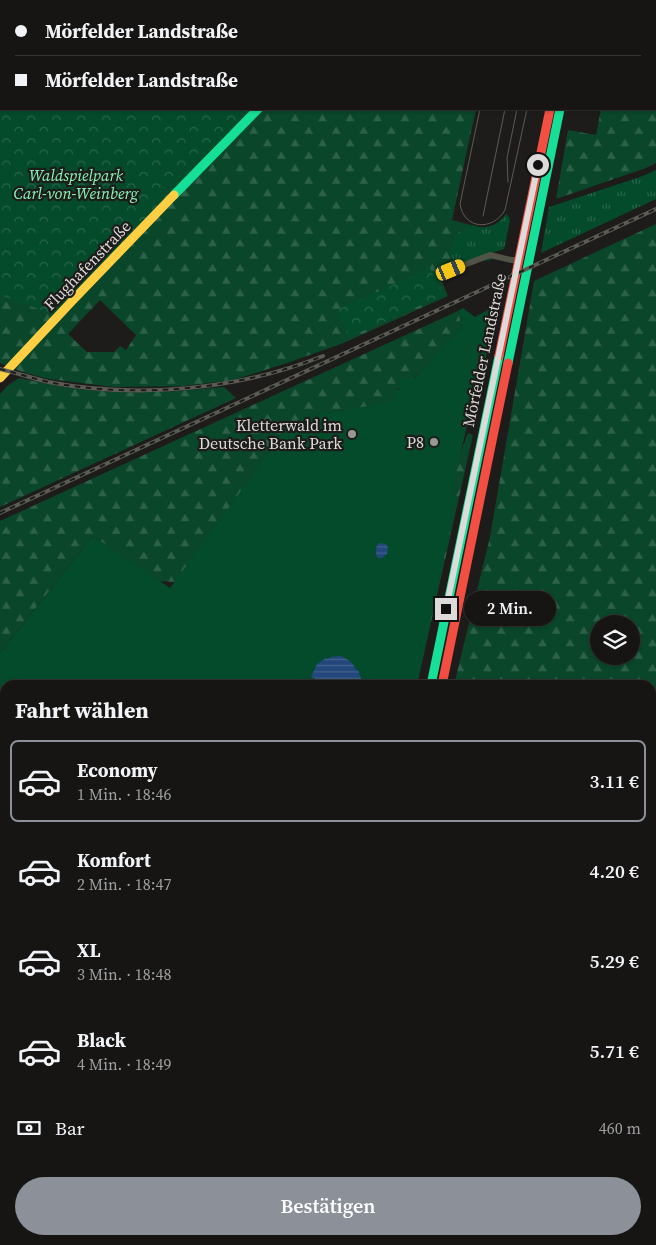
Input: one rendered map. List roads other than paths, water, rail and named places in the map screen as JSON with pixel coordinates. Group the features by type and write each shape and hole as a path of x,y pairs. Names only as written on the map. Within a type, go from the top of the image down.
{"main road":[{"name":"Flughafenstraße","path":"0,378 257,110"},
{"name":"Mörfelder Landstraße","path":"432,680 550,110"},
{"name":"Mörfelder Landstraße","path":"443,680 560,110"}],"street":[{"path":"451,270 490,255 518,260"}],"water":[{"path":"379,543 386,544 388,548 387,554 382,558 378,558 376,555 376,548"},
{"path":"340,656 350,661 358,670 361,680 318,680 311,677 317,664 331,657"}],"tram line":[{"path":"480,110 460,204 467,219 479,225 493,222 505,210 527,110"},
{"path":"483,216 505,110"},
{"path":"508,182 507,158 517,110"}],"railway":[{"path":"0,513 656,209"},
{"path":"0,369 48,382 82,387 152,390 222,384 290,368 323,356"}],"place":[{"name":"Kletterwald im Deutsche Bank Park","path":"352,434"},
{"name":"P8","path":"434,442"}],"park label":[{"name":"Waldspielpark Carl-von-Weinberg","path":"76,184"}]}
